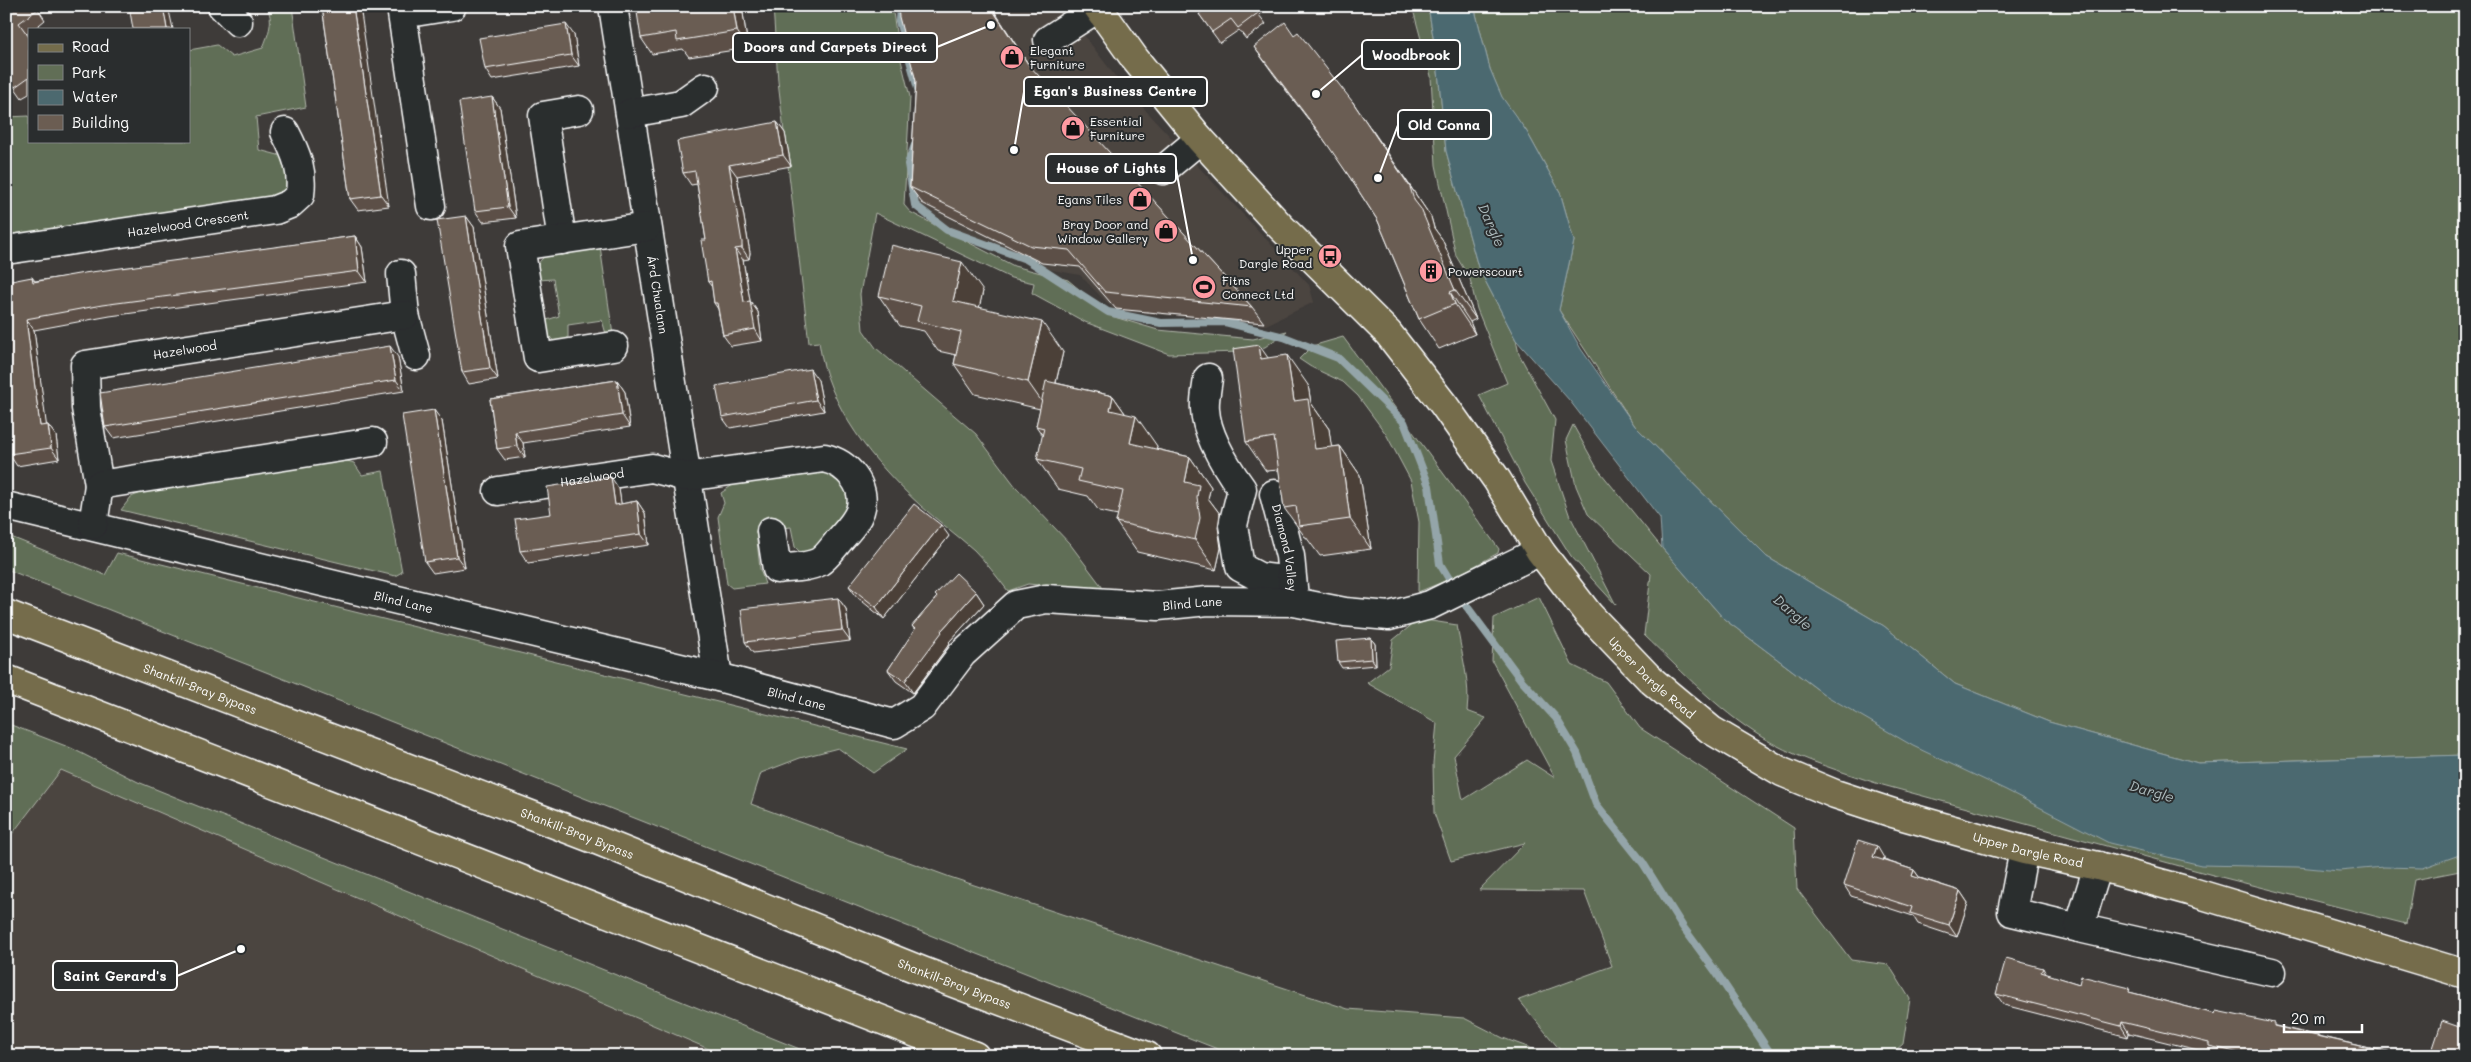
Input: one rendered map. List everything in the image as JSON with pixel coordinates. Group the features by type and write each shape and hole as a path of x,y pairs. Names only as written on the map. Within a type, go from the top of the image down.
{"main road":[{"name":"Upper Dargle Road","path":"1097,7 1172,107 1200,139 1281,227 1388,333 1444,405 1497,480 1540,551 1589,616 1640,669 1711,730 1782,772 1893,814 2024,850 2098,866 2189,891 2465,974"},
{"name":"Shankill-Bray Bypass","path":"6,614 599,841 922,970 1147,1056"},
{"path":"6,679 975,1056"}],"street":[{"path":"431,206 402,14 452,6"},
{"name":"Árd Chualann","path":"613,6 718,677"},
{"path":"1048,40 1097,7"},
{"path":"630,113 680,104 705,87"},
{"path":"562,240 543,116 579,110"},
{"name":"Hazelwood Crescent","path":"6,250 275,210 290,204 300,196 301,181 297,154 285,132"},
{"path":"1163,170 1200,139"},
{"path":"614,346 538,358 520,246 648,227"},
{"path":"401,274 405,315 416,356"},
{"name":"Hazelwood","path":"93,525 99,485 86,408 85,365 405,315"},
{"path":"1208,378 1204,409 1210,430 1224,463 1242,489 1232,525 1240,567 1293,592"},
{"path":"99,485 373,442"},
{"path":"686,477 824,458 836,460 848,468 857,481 861,496 860,511 853,524 819,562 777,569 772,531"},
{"name":"Hazelwood","path":"498,491 652,468 686,477"},
{"name":"Diamond Valley","path":"1274,494 1290,556 1293,592"},
{"name":"Blind Lane","path":"6,506 93,525 718,677 894,724 922,708 962,654 1016,605 1046,599 1158,606 1293,592 1345,612 1389,616 1430,605 1540,551"},
{"path":"2024,850 2012,912 2272,972"},
{"path":"2079,928 2098,866"}],"shaded area":[{"path":"897,6 1062,6 1121,84 1309,285 1314,302 1266,325 1114,310 1080,275 1031,266 964,239 919,214 913,205 917,96 900,30"},
{"path":"61,770 725,1056 6,1056 6,842"}],"green space":[{"path":"266,6 292,6 306,107 256,117 259,150 282,156 289,179 286,191 276,198 6,239 6,117 28,116 28,142 190,142 190,50 217,45 232,57 263,48 269,32 269,11"},
{"path":"773,6 892,6 899,52 910,97 904,205 910,212 1014,266 1068,280 1111,316 1158,330 1253,339 1287,331 1265,347 1241,352 1169,354 1085,322 1032,293 1034,283 1011,278 875,213 860,294 863,330 876,348 976,434 1016,487 1070,544 1106,592 1028,584 1008,591 974,550 921,506 886,471 855,432 843,411 832,389 824,366 819,342 809,343 778,81"},
{"path":"1412,6 1428,6 1437,61 1446,151 1478,267 1516,340 1519,354 1555,420 1551,461 1569,514 1616,605 1571,556 1525,483 1479,395 1507,383 1477,309 1470,279 1456,256 1436,165 1431,76"},
{"path":"1474,6 2465,6 2465,755 2198,763 2049,722 1955,684 1884,626 1767,557 1635,426 1559,310 1574,241 1560,192 1527,132 1502,98 1490,69"},
{"path":"600,246 613,335 606,334 602,320 568,325 568,341 561,344 549,336 544,321 559,316 553,279 538,280 538,264 545,256"},
{"path":"1343,337 1499,549 1498,553 1455,577 1418,592 1419,522 1411,481 1386,434 1358,396 1343,382 1311,367 1299,359 1312,346"},
{"path":"1573,425 1597,468 1662,548 1724,619 1825,695 2465,834 2465,870 2414,880 2406,924 2209,874 1879,784 1824,766 1772,743 1721,707 1644,635 1651,574 1588,514 1576,486 1566,440"},
{"path":"341,459 354,463 362,475 383,471 402,572 395,576 121,510 131,497 158,486"},
{"path":"832,467 855,504 818,553 801,553 795,547 791,527 756,531 760,569 765,584 732,588 727,584 718,517 724,503 721,493 737,482"},
{"path":"6,535 105,575 117,553 907,749 873,773 838,748 800,758 761,773 751,804 950,877 1348,1009 1464,1018 1503,1038 1552,1056 1235,1056 6,569"},
{"path":"1539,597 1572,665 1606,682 1640,728 1794,828 1797,889 1851,960 1889,965 1910,999 1903,1044 1889,1056 1565,1056 1519,1000 1612,966 1584,891 1479,890 1525,843 1451,861 1434,813 1433,763 1437,723 1367,683 1389,666 1393,640 1419,619 1457,625 1467,679 1467,711 1486,718 1454,756 1463,800 1527,760 1555,778 1492,661 1494,618"},
{"path":"6,723 71,748 138,782 817,1056 725,1056 61,770 6,842"}],"water":[{"name":"Dargle","path":"1428,6 1474,6 1490,69 1502,97 1527,132 1560,192 1574,241 1559,310 1581,349 1635,426 1767,557 1884,626 1955,684 2049,722 2198,763 2465,755 2465,853 2423,868 2384,867 2339,871 2298,867 2201,865 2109,843 2006,790 1913,746 1825,695 1724,619 1662,548 1660,518 1570,401 1516,340 1478,267 1446,151 1437,61"}],"building":[{"path":"6,6 36,6 38,9 19,23 28,36 28,78 15,87 6,75"},
{"path":"129,6 163,6 167,28 133,28"},
{"path":"322,6 353,6 381,195 350,199"},
{"path":"636,6 733,6 737,31 677,41 676,32 641,38"},
{"path":"898,6 990,6 1028,64 1252,307 1105,292 1069,250 1031,246 910,187 916,81 899,17"},
{"path":"1209,6 1253,6 1258,13 1238,28 1231,19 1212,32 1199,14"},
{"path":"1285,22 1294,35 1298,32 1352,101 1410,187 1414,200 1421,209 1455,290 1450,292 1455,304 1419,319 1378,221 1318,131 1254,47"},
{"path":"566,24 571,55 485,69 479,38"},
{"path":"492,97 508,207 475,211 459,102"},
{"path":"777,122 783,155 729,165 742,242 742,248 735,249 744,302 750,301 755,329 723,335 717,303 714,303 711,281 708,282 701,240 706,240 695,171 683,173 677,141"},
{"path":"466,216 490,368 462,372 437,220"},
{"path":"355,236 359,271 102,305 26,319 40,426 48,425 51,448 9,454 6,435 6,282 32,277 33,282 84,273"},
{"path":"891,245 962,262 953,301 1042,322 1028,382 954,364 961,332 917,321 921,306 879,296"},
{"path":"1259,345 1261,359 1287,355 1294,401 1308,399 1315,449 1340,446 1350,519 1299,526 1296,506 1284,508 1274,437 1246,442 1233,349"},
{"path":"390,346 396,380 105,427 100,393"},
{"path":"810,369 816,400 722,417 716,386"},
{"path":"617,380 622,415 515,432 517,446 497,449 490,399"},
{"path":"1046,381 1113,396 1110,410 1136,416 1130,443 1190,457 1185,482 1199,485 1197,497 1200,518 1195,540 1116,522 1123,491 1078,481 1081,469 1037,459 1044,428 1036,426"},
{"path":"434,410 457,557 425,562 402,415"},
{"path":"611,477 615,505 637,501 641,534 520,551 515,519 551,514 547,487"},
{"path":"914,504 941,525 876,607 849,586"},
{"path":"956,573 976,592 941,631 905,681 888,670 915,629 912,626 937,597 935,595"},
{"path":"838,598 842,630 745,642 741,609"},
{"path":"1371,638 1372,659 1338,662 1336,641"},
{"path":"1858,840 1877,846 1873,857 1914,870 1912,876 1960,891 1949,925 1910,913 1912,907 1844,885"},
{"path":"2006,958 2043,968 2041,972 2079,984 2081,976 2130,988 2129,992 2215,1014 2216,1011 2274,1023 2274,1026 2404,1056 2253,1056 2209,1046 2209,1043 2122,1022 2121,1026 1996,994"},
{"path":"2442,1021 2465,1029 2465,1056 2437,1056 2431,1054"}],"waterway":[{"path":"900,6 899,21 918,89"},
{"path":"915,145 908,164 915,205 947,230 1026,259 1108,312 1161,323 1225,322 1284,337 1338,358 1404,422 1429,486 1440,564 1462,600 1522,681 1556,718 1577,753 1596,804 1643,863 1683,927 1716,972 1772,1056"}],"place":[{"name":"Doors and Carpets Direct","path":"991,25"},
{"name":"Elegant Furniture","path":"1012,57"},
{"name":"Woodbrook","path":"1316,94"},
{"name":"Essential Furniture","path":"1073,128"},
{"name":"Egan's Business Centre","path":"1014,150"},
{"name":"Old Conna","path":"1378,178"},
{"name":"Egans Tiles","path":"1140,199"},
{"name":"Bray Door and Window Gallery","path":"1166,231"},
{"name":"Upper Dargle Road","path":"1330,256"},
{"name":"House of Lights","path":"1193,260"},
{"name":"Powerscourt","path":"1431,271"},
{"name":"Fitns Connect Ltd","path":"1204,287"},
{"name":"Saint Gerard's","path":"241,949"}]}
